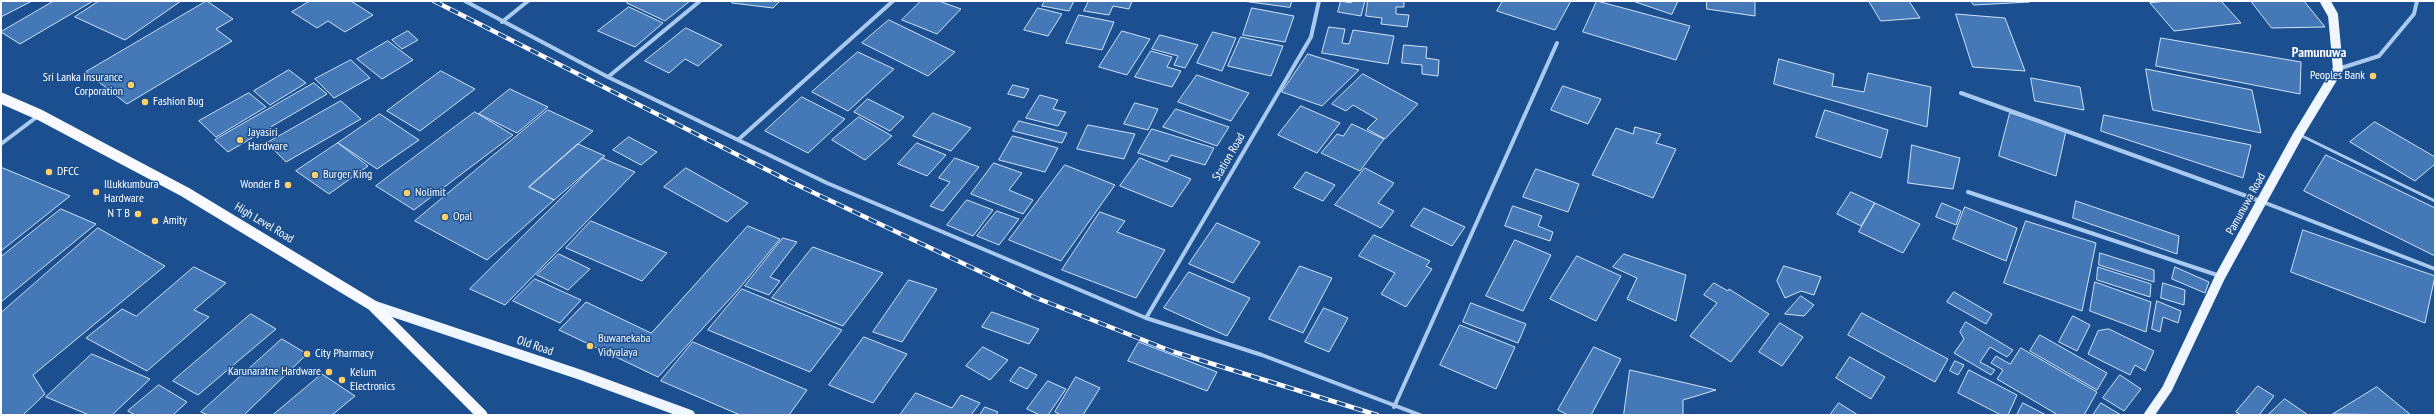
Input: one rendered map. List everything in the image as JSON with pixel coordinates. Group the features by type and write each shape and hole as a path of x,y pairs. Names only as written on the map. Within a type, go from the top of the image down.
{"highway":[{"name":"High Level Road","path":"1,98 40,115 185,192 372,305 482,415"}],"main road":[{"path":"2325,1 2333,15 2338,70"},
{"name":"Pamunuwa Road","path":"2149,415 2167,389 2220,276 2263,202 2298,135 2338,70"},
{"name":"Old Road","path":"372,305 581,375 690,415"}],"street":[{"path":"465,1 608,77 739,139 827,183 1146,318 1262,354 1394,407 1420,415"},
{"path":"502,22 528,1"},
{"path":"608,77 700,1"},
{"path":"739,139 893,1"},
{"name":"Station Road","path":"1146,318 1311,37 1319,1"},
{"path":"2338,70 2379,56 2414,14 2417,1"},
{"path":"1394,407 1558,43"},
{"path":"1961,94 2263,202 2435,269"},
{"path":"1,144 40,115"},
{"path":"1968,192 2220,276"}],"lane":[{"path":"2298,135 2435,201"}],"building":[{"path":"1,1 32,1 1,17"},
{"path":"54,1 93,1 20,44 1,32"},
{"path":"99,1 181,1 125,40 75,17"},
{"path":"207,1 233,19 216,29 232,41 127,104 86,72"},
{"path":"310,1 351,1 373,15 345,32 328,21 317,28 292,12"},
{"path":"629,1 690,1 665,21 627,3"},
{"path":"733,1 780,1 773,8 732,3"},
{"path":"921,1 939,1 961,9 937,34 902,20"},
{"path":"1045,1 1074,1 1069,11 1042,6"},
{"path":"1089,1 1132,1 1129,9 1113,6 1109,15 1084,11"},
{"path":"1243,1 1292,1 1290,7"},
{"path":"1341,1 1351,3 1352,1 1365,1 1361,16 1338,12"},
{"path":"1368,1 1404,1 1404,7 1396,7 1396,14 1409,15 1407,27 1381,24 1382,18 1366,16"},
{"path":"1503,1 1571,1 1555,30 1497,11"},
{"path":"1597,1 1690,26 1676,60 1583,32"},
{"path":"1633,1 1678,1 1672,14"},
{"path":"1707,1 1755,1 1755,16 1707,9"},
{"path":"1869,1 1909,1 1920,18 1881,21"},
{"path":"1971,1 2029,1 2030,2 1974,5"},
{"path":"2169,1 2221,1 2241,23 2174,31 2150,3"},
{"path":"2251,1 2304,1 2325,27 2272,28"},
{"path":"629,7 663,23 635,47 598,31"},
{"path":"1038,8 1062,14 1048,36 1024,30"},
{"path":"1252,8 1294,16 1285,42 1243,35"},
{"path":"1956,14 2005,18 2025,71 1973,67"},
{"path":"1079,15 1114,22 1102,50 1066,43"},
{"path":"889,20 955,52 928,76 862,43"},
{"path":"1329,27 1345,29 1342,43 1349,44 1353,30 1394,36 1388,64 1322,53"},
{"path":"686,28 722,45 698,66 685,59 669,73 645,61"},
{"path":"408,31 418,40 402,49 392,40"},
{"path":"1122,31 1150,39 1127,75 1099,67"},
{"path":"1213,32 1236,38 1222,71 1197,63"},
{"path":"1160,35 1198,45 1185,68 1174,65 1178,56 1152,49"},
{"path":"1241,37 1283,46 1271,76 1228,66"},
{"path":"2161,38 2301,62 2300,94 2156,66"},
{"path":"388,41 413,60 382,79 357,59"},
{"path":"1404,45 1427,47 1426,58 1439,60 1438,76 1422,74 1422,65 1402,63"},
{"path":"1151,51 1172,57 1167,67 1181,71 1172,87 1135,77"},
{"path":"858,52 894,69 848,111 812,92"},
{"path":"1308,54 1359,70 1322,106 1282,92"},
{"path":"1779,59 1834,74 1832,86 1864,92 1868,73 1931,87 1927,127 1774,84"},
{"path":"351,60 370,78 334,98 315,79"},
{"path":"2146,69 2252,90 2261,133 2153,110"},
{"path":"289,70 306,83 270,105 254,91"},
{"path":"441,71 475,89 420,131 387,111"},
{"path":"1363,74 1418,104 1385,139 1367,129 1377,119 1353,105 1346,111 1332,104"},
{"path":"1197,75 1249,93 1231,121 1178,102"},
{"path":"2031,78 2080,87 2084,110 2035,101"},
{"path":"314,83 327,94 228,152 215,140"},
{"path":"1013,85 1029,89 1024,98 1008,94"},
{"path":"1563,86 1601,99 1588,124 1551,110"},
{"path":"510,89 548,107 517,133 479,114"},
{"path":"249,93 266,107 216,137 199,121"},
{"path":"1040,95 1058,100 1053,109 1066,112 1058,126 1026,118"},
{"path":"802,97 845,119 808,153 765,131"},
{"path":"868,99 904,117 890,131 854,112"},
{"path":"341,101 361,119 286,162 267,143"},
{"path":"1135,103 1158,109 1148,130 1124,124"},
{"path":"1301,106 1340,123 1317,153 1278,135"},
{"path":"1176,109 1229,127 1217,146 1163,127"},
{"path":"548,110 593,131 529,187 554,200 487,260 415,221"},
{"path":"1825,110 1888,130 1881,158 1816,137"},
{"path":"475,112 513,135 414,210 376,186"},
{"path":"933,113 971,128 951,151 913,136"},
{"path":"2010,113 2066,131 2056,176 1999,156"},
{"path":"380,114 419,140 377,169 338,143"},
{"path":"2104,115 2251,145 2243,178 2101,131"},
{"path":"859,117 892,136 865,160 832,140"},
{"path":"1019,121 1067,133 1062,143 1013,131"},
{"path":"2375,122 2435,157 2435,164 2415,181 2350,142"},
{"path":"1352,124 1384,139 1360,171 1321,153 1337,134 1343,136"},
{"path":"1088,125 1135,134 1124,159 1077,149"},
{"path":"1635,127 1661,134 1656,143 1676,149 1653,198 1592,175 1616,128 1633,134"},
{"path":"1152,129 1214,148 1205,165 1171,155 1167,162 1138,153"},
{"path":"1013,136 1058,148 1045,172 999,160"},
{"path":"629,137 657,152 641,165 613,150"},
{"path":"338,143 368,166 329,194 296,171"},
{"path":"917,143 946,155 927,176 898,164"},
{"path":"578,144 605,156 554,200 529,187"},
{"path":"1912,145 1960,158 1953,189 1908,183"},
{"path":"2326,155 2435,208 2435,256 2304,191"},
{"path":"602,158 635,172 505,305 470,289"},
{"path":"955,158 979,167 943,211 930,206 950,182 939,178"},
{"path":"1140,158 1191,179 1172,207 1120,186"},
{"path":"994,163 1022,173 1009,190 1033,200 1023,214 971,194"},
{"path":"1065,165 1115,185 1061,261 1009,240"},
{"path":"3,168 70,196 1,251 1,169"},
{"path":"686,168 748,203 727,222 664,187"},
{"path":"1365,168 1394,183 1378,203 1394,211 1381,228 1335,205"},
{"path":"1536,169 1579,184 1568,212 1523,197"},
{"path":"1306,172 1335,185 1323,201 1294,188"},
{"path":"1851,192 1875,203 1861,226 1837,214"},
{"path":"967,200 993,210 973,236 947,225"},
{"path":"2076,201 2179,236 2177,254 2073,218"},
{"path":"1875,203 1920,224 1903,253 1859,232"},
{"path":"1942,203 1961,211 1956,225 1936,217"},
{"path":"1513,206 1542,216 1538,226 1553,232 1550,241 1505,226"},
{"path":"1965,207 2017,228 2006,261 1953,239"},
{"path":"1424,208 1465,227 1452,246 1411,226"},
{"path":"61,209 96,224 1,302 1,257"},
{"path":"997,211 1019,219 999,245 977,236"},
{"path":"1100,212 1125,221 1117,232 1165,250 1136,298 1062,270"},
{"path":"591,221 667,253 642,281 566,248"},
{"path":"2026,221 2096,243 2082,311 2004,283"},
{"path":"1217,223 1260,242 1233,283 1189,264"},
{"path":"748,226 780,239 738,290 658,377 559,330 586,302 651,333"},
{"path":"98,228 165,266 33,375 45,394 23,415 1,415 1,313"},
{"path":"2303,230 2435,276 2425,323 2291,272"},
{"path":"1374,235 1430,261 1426,266 1432,269 1406,307 1381,294 1395,273 1359,256"},
{"path":"783,238 797,242 770,277 780,281 769,295 745,286"},
{"path":"1515,240 1551,255 1523,311 1486,296"},
{"path":"813,247 883,273 843,326 772,298"},
{"path":"2100,253 2154,270 2154,282 2099,265"},
{"path":"559,254 590,269 568,290 537,275"},
{"path":"1624,254 1686,275 1676,321 1627,299 1637,278 1613,267"},
{"path":"1577,256 1621,276 1596,321 1550,299"},
{"path":"1300,266 1332,278 1303,333 1269,319"},
{"path":"1784,266 1821,277 1814,295 1801,291 1785,298 1777,281"},
{"path":"194,267 226,283 194,310 209,317 147,371 86,338 122,309 136,316"},
{"path":"2098,267 2151,284 2150,297 2097,280"},
{"path":"2175,267 2209,282 2205,293 2172,279"},
{"path":"1189,272 1250,298 1227,336 1164,308"},
{"path":"535,279 581,300 560,323 513,301"},
{"path":"909,280 937,289 902,342 873,332"},
{"path":"2095,282 2151,302 2146,332 2090,311"},
{"path":"1714,283 1728,291 1729,289 1769,314 1731,362 1690,336 1717,303 1704,295"},
{"path":"2163,283 2185,290 2184,305 2161,298"},
{"path":"742,289 842,330 810,372 708,330"},
{"path":"1954,292 1992,314 1986,324 1947,302"},
{"path":"1801,296 1814,305 1804,316 1785,314"},
{"path":"2157,301 2181,311 2178,323 2163,317 2160,332 2152,329"},
{"path":"1471,303 1526,324 1518,343 1463,322"},
{"path":"1324,308 1348,318 1329,352 1305,342"},
{"path":"992,312 1039,329 1029,344 982,327"},
{"path":"1862,313 1948,359 1935,382 1848,335"},
{"path":"251,314 276,329 198,395 173,381"},
{"path":"2073,316 2090,325 2077,351 2059,342"},
{"path":"1966,322 2013,350 2007,357 1990,347 1980,362 1995,370 1991,375 1954,353 1964,339 1960,332"},
{"path":"1780,323 1803,337 1782,366 1759,352"},
{"path":"1460,325 1515,347 1496,389 1440,365"},
{"path":"2109,329 2154,351 2145,371 2135,365 2130,375 2088,354 2098,331"},
{"path":"2040,335 2107,373 2097,390 2030,351"},
{"path":"864,337 907,354 873,403 829,385"},
{"path":"282,339 307,354 244,415 208,415 201,412"},
{"path":"693,342 807,390 789,415 740,415 661,381"},
{"path":"1139,342 1217,372 1207,391 1128,361"},
{"path":"983,347 1008,360 990,380 966,366"},
{"path":"1594,347 1621,359 1591,415 1568,415 1558,410"},
{"path":"2021,348 2097,392 2084,415 2058,415 1997,379 2003,370 1991,363 1996,356 2010,364"},
{"path":"92,354 150,379 112,415 89,415 46,397"},
{"path":"1850,357 1885,377 1871,399 1836,378"},
{"path":"1955,361 1964,365 1958,375 1950,371"},
{"path":"1020,367 1037,375 1027,389 1010,381"},
{"path":"1630,370 1716,390 1683,400 1683,415 1624,415"},
{"path":"1969,370 2017,395 2008,415 2001,415 1958,393"},
{"path":"322,374 355,396 332,415 273,415"},
{"path":"2120,375 2141,389 2124,411 2103,398"},
{"path":"1076,377 1100,388 1083,415 1061,415 1055,412"},
{"path":"1048,381 1066,389 1048,415 1040,415 1027,409"},
{"path":"159,385 187,402 173,415 135,415 128,411"},
{"path":"2258,386 2274,396 2259,415 2241,415 2236,412"},
{"path":"2377,387 2411,415 2333,414"},
{"path":"916,393 952,408 961,395 980,403 971,415 900,415"},
{"path":"2285,399 2308,415 2268,415"},
{"path":"1839,403 1858,415 1830,415"},
{"path":"2023,403 2046,415 2017,415"},
{"path":"2101,403 2121,415 2093,415"},
{"path":"985,407 998,412 996,415 980,415"}],"railway":[{"path":"434,1 791,182 1034,297 1171,351 1377,415"}],"place":[{"name":"Peoples Bank","path":"2373,76"},
{"name":"Sri Lanka Insurance Corporation","path":"131,85"},
{"name":"Fashion Bug","path":"145,102"},
{"name":"Jayasiri Hardware","path":"240,140"},
{"name":"DFCC","path":"49,172"},
{"name":"Burger King","path":"315,175"},
{"name":"Wonder B","path":"288,185"},
{"name":"Illukkumbura Hardware","path":"96,192"},
{"name":"Nolimit","path":"407,193"},
{"name":"N T B","path":"138,214"},
{"name":"Opal","path":"445,217"},
{"name":"Amity","path":"155,221"},
{"name":"Buwanekaba Vidyalaya","path":"590,346"},
{"name":"City Pharmacy","path":"307,354"},
{"name":"Karunaratne Hardware","path":"329,372"},
{"name":"Kelum Electronics","path":"342,380"}],"district":[{"name":"Pamunuwa","path":"2319,53"}]}
